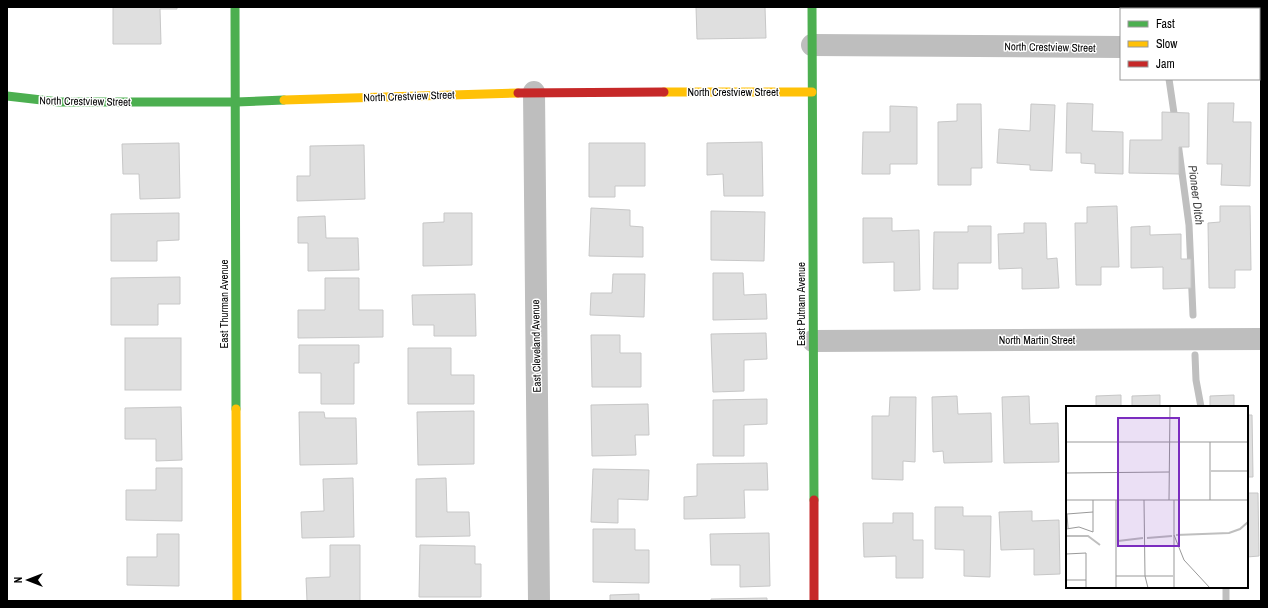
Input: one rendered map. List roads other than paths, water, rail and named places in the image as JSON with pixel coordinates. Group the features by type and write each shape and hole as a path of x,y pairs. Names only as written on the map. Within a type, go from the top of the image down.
{"street":[{"name":"East Thurman Avenue","path":"235,7 238,601"},
{"name":"East Putnam Avenue","path":"812,7 814,601"},
{"name":"North Crestview Street","path":"812,45 1120,48"},
{"name":"North Crestview Street","path":"7,96 59,102 236,102 534,92 812,92"},
{"name":"East Cleveland Avenue","path":"534,92 539,601"},
{"name":"North Martin Street","path":"813,341 1261,339"}],"waterway":[{"name":"Pioneer Ditch","path":"1169,80 1175,120"},
{"name":"Pioneer Ditch","path":"1178,143 1189,225 1193,315"},
{"name":"Pioneer Ditch","path":"1195,355 1196,380 1201,406"},
{"name":"Pioneer Ditch","path":"1226,588 1226,601"}]}
